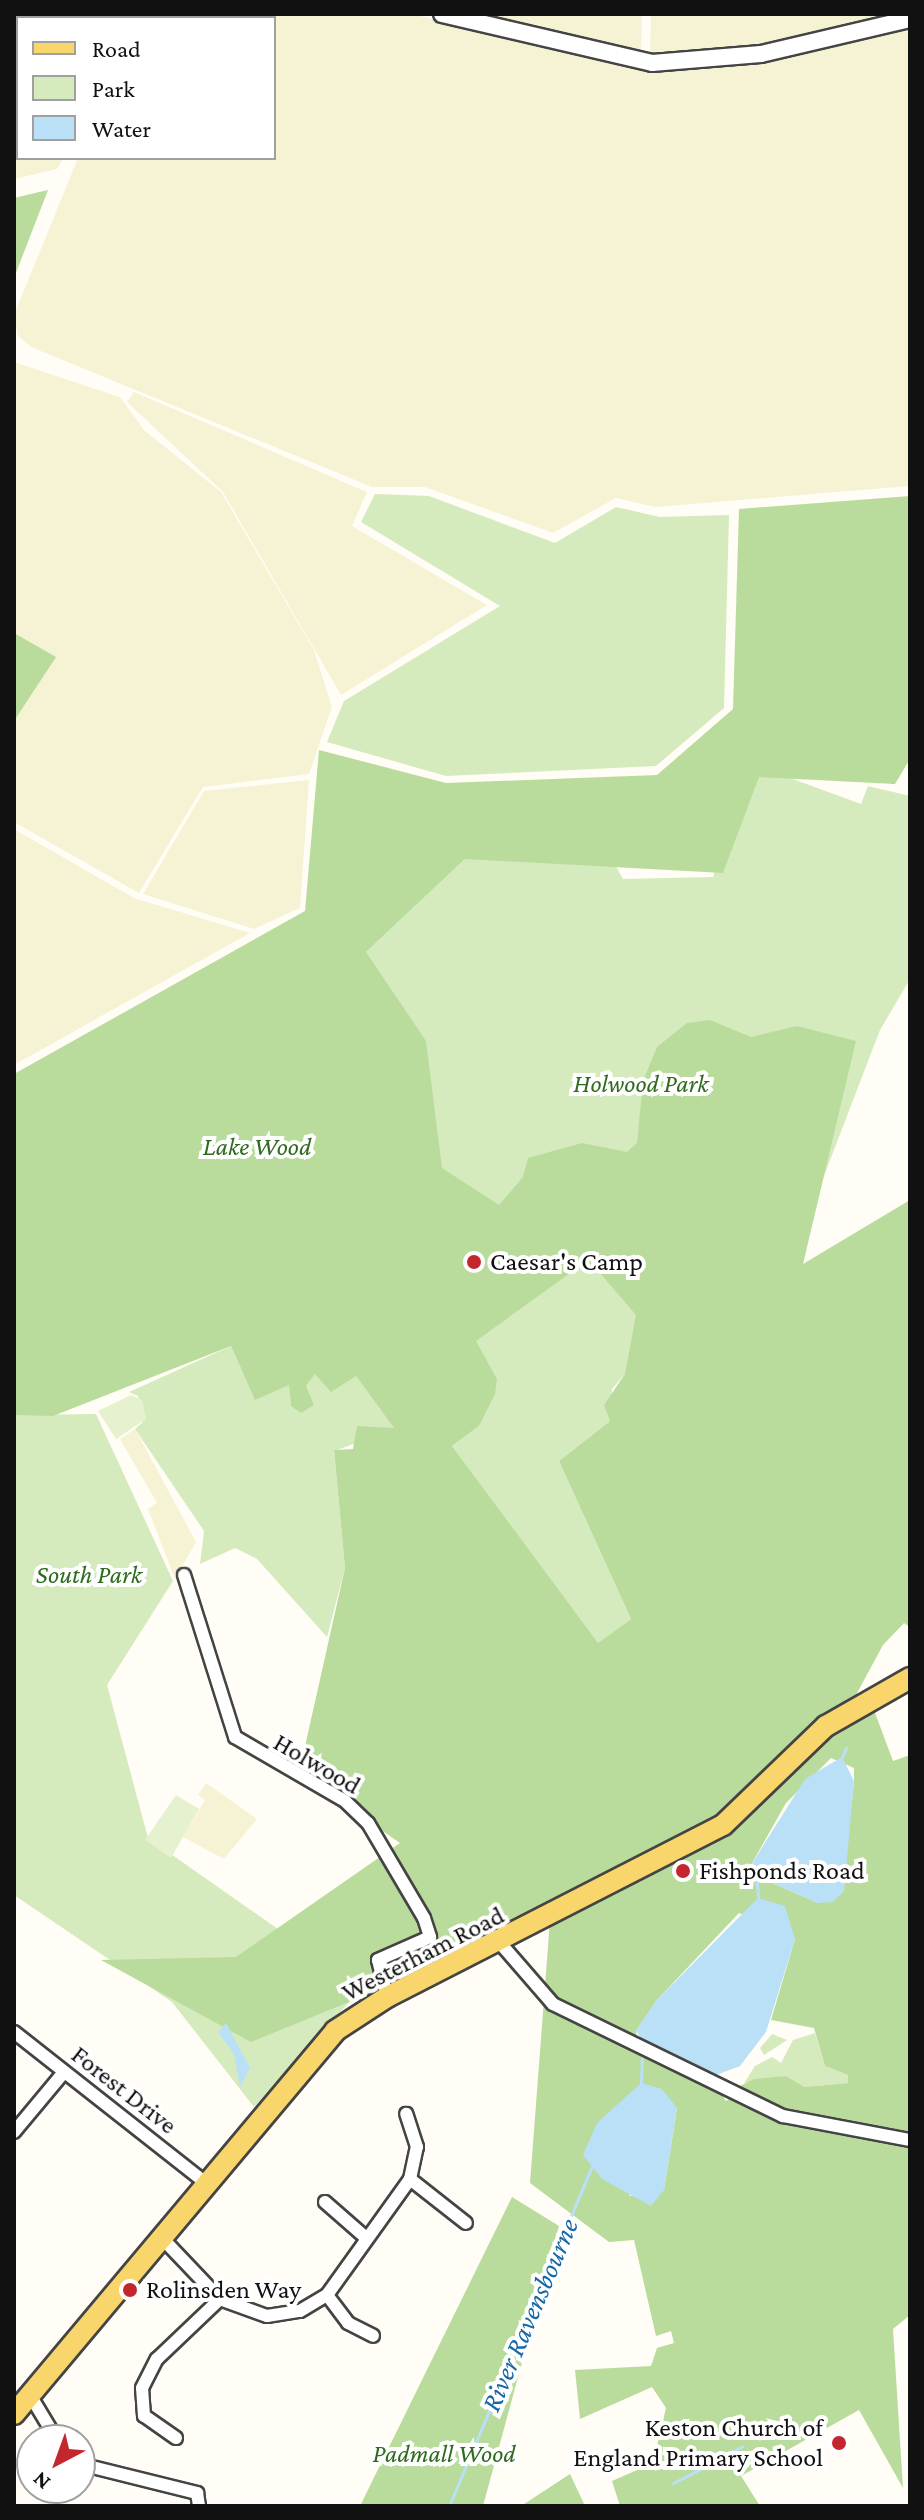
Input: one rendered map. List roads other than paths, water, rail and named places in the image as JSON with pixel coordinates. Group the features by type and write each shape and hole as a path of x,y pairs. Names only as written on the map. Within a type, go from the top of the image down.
{"main road":[{"name":"Westerham Road","path":"14,2414 308,2058 387,1997 501,1944 723,1825 826,1726 910,1678"}],"street":[{"path":"442,14 652,63 761,54 910,19"},
{"name":"Holwood","path":"184,1575 235,1737 345,1801 368,1823 424,1918 430,1937 378,1960 387,1997"},
{"path":"501,1944 553,2004 783,2116 910,2140"},
{"name":"Forest Drive","path":"14,2032 206,2183"},
{"path":"14,2132 64,2072"},
{"path":"162,2238 220,2299 267,2316 300,2311 327,2295 364,2236 410,2179 417,2147 406,2114"},
{"path":"410,2179 466,2223"},
{"path":"325,2202 364,2236"},
{"path":"327,2295 348,2323 373,2336"},
{"path":"176,2438 144,2416 142,2388 157,2359 220,2299"},
{"path":"30,2395 47,2424"},
{"path":"96,2468 197,2493 199,2506"}],"water":[{"path":"842,1757 854,1781 844,1891 833,1902 818,1903 761,1878 751,1865 805,1779"},
{"path":"758,1898 785,1906 795,1939 766,2032 740,2066 716,2075 643,2041 636,2031 657,2000"},
{"path":"226,2023 250,2068 240,2087 234,2054 218,2032"},
{"path":"641,2083 662,2089 677,2108 664,2190 651,2206 602,2179 583,2155 597,2123"}],"waterway":[{"path":"842,1757 846,1748"},
{"path":"756,1873 758,1898"},
{"path":"641,2083 642,2052"},
{"name":"River Ravensbourne","path":"449,2506 591,2168"},
{"path":"707,2465 742,2446"},
{"path":"673,2483 700,2469"}],"place":[{"name":"Caesar's Camp","path":"474,1262"},
{"name":"Fishponds Road","path":"683,1871"},
{"name":"Rolinsden Way","path":"130,2290"},
{"name":"Keston Church of England Primary School","path":"839,2443"}],"park label":[{"name":"Holwood Park","path":"641,1084"},
{"name":"Lake Wood","path":"257,1147"},
{"name":"South Park","path":"89,1575"},
{"name":"Padmall Wood","path":"444,2454"}]}
